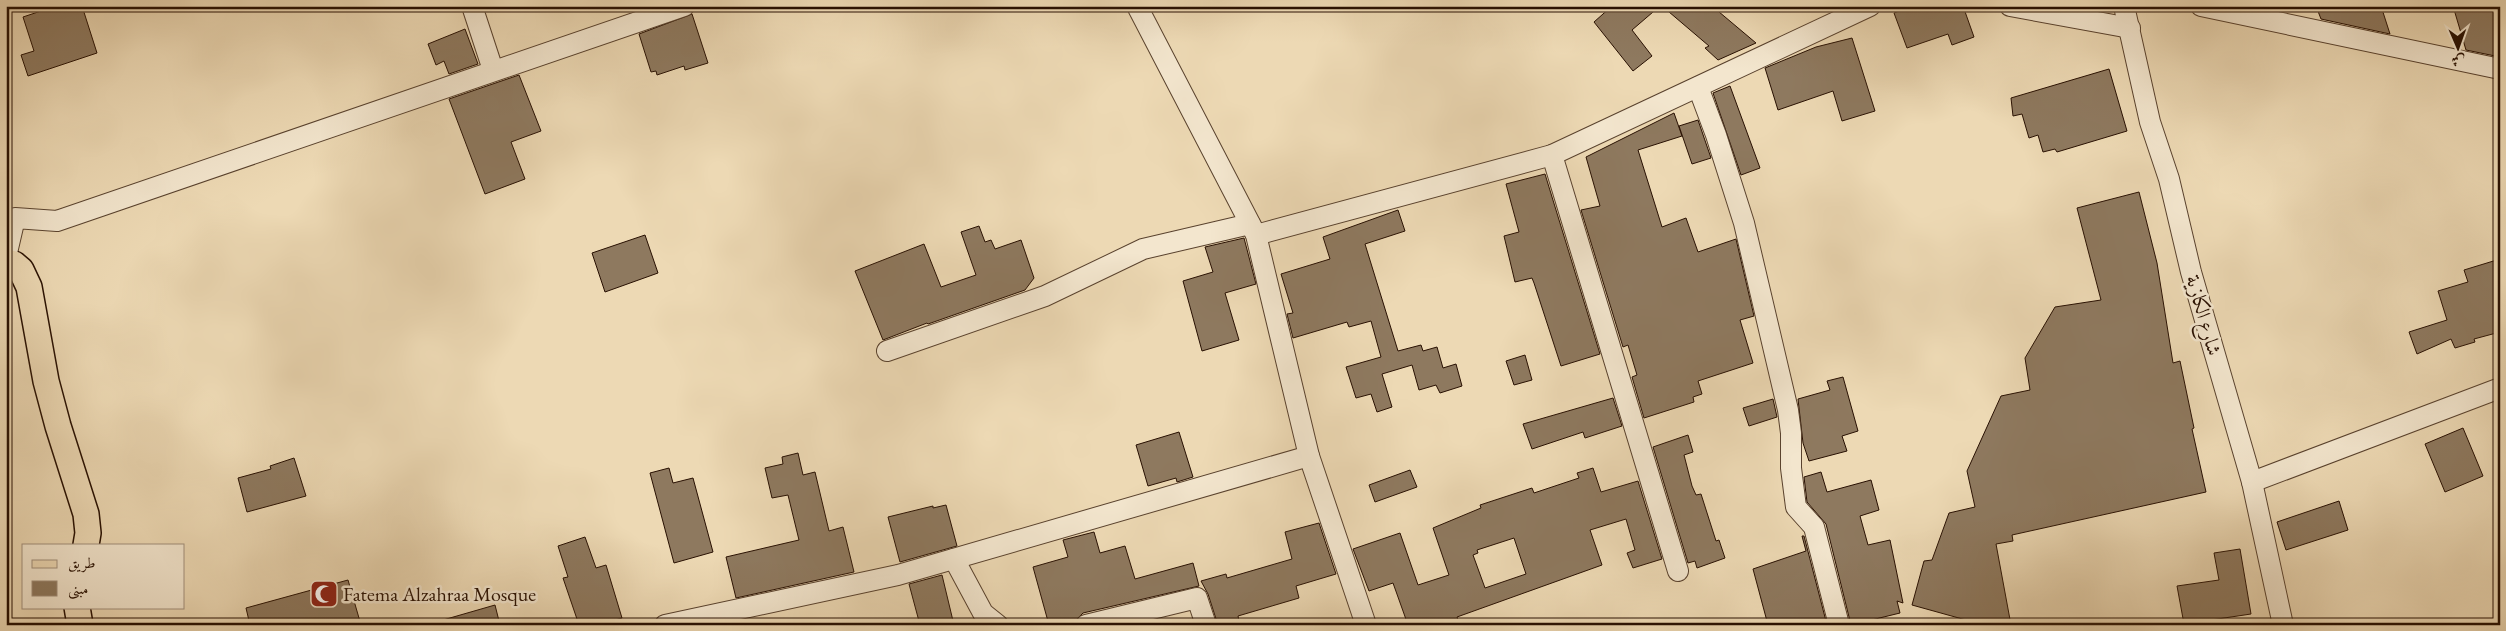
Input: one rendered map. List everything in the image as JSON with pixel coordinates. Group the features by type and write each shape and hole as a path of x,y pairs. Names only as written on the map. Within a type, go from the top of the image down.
{"main road":[{"path":"6,262 14,264 21,270 29,287 46,381 86,514 88,533 86,544"},
{"path":"77,608 80,625"}],"street":[{"path":"472,6 493,70"},
{"path":"6,257 15,218 57,221 684,6"},
{"path":"1138,6 1253,230 1309,456 1366,625"},
{"path":"886,351 1045,296 1143,249 1253,230 1552,155 1870,6"},
{"path":"2010,6 2130,28"},
{"name":"شارع الكازية","path":"2124,6 2150,122 2169,179 2191,272 2252,482 2283,625"},
{"path":"2201,6 2500,69"},
{"path":"1698,87 1716,135 1744,224 1786,401 1791,433 1791,468 1796,507 1814,527 1839,625"},
{"path":"1552,155 1678,571"},
{"path":"2252,482 2500,388"},
{"path":"665,625 898,575 1309,456"},
{"path":"954,559 983,613 998,625"},
{"path":"1086,625 1197,598 1206,625"}],"building":[{"path":"56,6 82,6 97,53 28,76 21,55 34,51 23,17"},
{"path":"1612,6 1660,6 1632,30 1652,56 1633,71 1594,22"},
{"path":"1662,6 1712,6 1756,43 1718,60 1705,48 1709,46"},
{"path":"1912,6 1963,6 1974,37 1952,45 1948,34 1907,48 1894,13"},
{"path":"2316,6 2381,6 2390,34 2321,19"},
{"path":"2453,6 2493,6 2500,28 2500,57 2466,50"},
{"path":"692,14 708,63 685,70 684,66 657,75 656,71 651,72 639,34"},
{"path":"465,29 478,64 449,74 444,61 436,65 428,44"},
{"path":"1852,38 1875,111 1842,121 1833,91 1778,110 1765,68 1816,47"},
{"path":"2109,69 2127,131 2057,152 2055,149 2043,152 2038,135 2029,138 2022,114 2013,116 2011,98"},
{"path":"519,75 541,131 511,142 525,179 485,194 449,99"},
{"path":"1730,86 1760,168 1741,175 1713,93"},
{"path":"1674,113 1682,136 1638,150 1662,227 1686,218 1698,252 1736,239 1754,316 1740,320 1753,363 1698,381 1702,394 1693,397 1694,402 1644,418 1632,377 1637,375 1628,345 1623,347 1581,210 1600,206 1586,157"},
{"path":"1698,120 1711,158 1692,164 1679,126"},
{"path":"1545,174 1600,354 1561,366 1532,278 1515,282 1504,236 1519,232 1506,184"},
{"path":"2139,192 2157,263 2173,363 2180,361 2206,492 2012,535 2013,541 1996,544 2011,625 1984,625 1912,605 1924,561 1932,560 1949,513 1975,507 1967,471 2001,396 2030,390 2025,358 2055,307 2101,300 2077,208"},
{"path":"1398,210 1405,231 1365,244 1398,351 1421,345 1423,351 1437,347 1443,368 1456,364 1462,386 1440,393 1436,385 1419,390 1412,365 1382,374 1392,407 1377,412 1371,394 1356,398 1346,367 1381,357 1371,321 1349,327 1347,322 1293,338 1287,314 1293,313 1281,274 1330,259 1323,237"},
{"path":"979,226 985,242 991,240 995,249 1021,240 1034,278 1025,290 883,340 855,271 924,244 941,287 976,275 961,232"},
{"path":"645,235 658,273 605,292 592,253"},
{"path":"1244,238 1256,284 1225,293 1239,340 1202,351 1183,281 1213,272 1205,247"},
{"path":"2500,259 2500,332 2474,339 2475,342 2455,348 2451,339 2417,354 2409,332 2447,320 2438,291 2468,282 2464,270"},
{"path":"1525,355 1532,380 1514,385 1506,361"},
{"path":"1843,377 1858,431 1842,436 1847,451 1809,461 1803,443 1798,399 1830,390 1827,381"},
{"path":"1613,398 1622,426 1585,438 1583,432 1532,449 1523,424"},
{"path":"1773,399 1777,417 1749,426 1743,408"},
{"path":"2463,428 2483,476 2445,492 2425,444"},
{"path":"1179,432 1193,477 1177,482 1176,478 1148,486 1136,445"},
{"path":"1688,435 1693,452 1684,455 1692,486 1696,495 1701,494 1716,541 1719,540 1725,558 1697,568 1695,561 1688,563 1653,447"},
{"path":"798,453 803,475 815,472 829,531 843,527 854,572 736,598 726,557 799,540 788,495 772,498 765,468 783,464 782,457"},
{"path":"294,458 306,496 247,512 238,478 271,469 270,466"},
{"path":"669,468 673,483 693,478 713,552 674,563 650,473"},
{"path":"1593,468 1601,492 1638,481 1662,559 1633,568 1627,553 1635,550 1626,519 1590,530 1602,565 1457,617 1460,625 1408,625 1393,583 1369,591 1353,549 1400,533 1418,585 1449,575 1433,528 1481,508 1480,505 1532,488 1534,493 1579,478 1577,473","holes":["1514,538 1526,574 1485,588 1473,555 1478,553 1477,550"]},
{"path":"1410,470 1417,487 1375,502 1369,485"},
{"path":"1821,472 1827,492 1871,480 1879,510 1860,516 1868,545 1890,540 1903,603 1897,601 1900,613 1851,625 1826,524 1807,502 1804,477"},
{"path":"2339,501 2348,530 2286,550 2277,522"},
{"path":"946,505 957,546 900,562 888,517 933,506 933,508"},
{"path":"1319,523 1336,574 1296,586 1299,598 1238,616 1240,625 1218,625 1208,594 1201,581 1226,574 1227,578 1292,559 1285,532"},
{"path":"1094,532 1100,553 1125,546 1135,579 1193,563 1199,586 1083,613 1075,621 1063,625 1049,625 1033,567 1068,557 1063,540"},
{"path":"1802,536 1804,536 1827,625 1768,625 1753,569 1806,551"},
{"path":"585,537 596,568 606,565 622,618 598,625 579,625 563,578 568,577 558,546"},
{"path":"2240,549 2251,614 2184,624 2177,586 2219,580 2214,553"},
{"path":"942,575 954,625 920,625 909,584"},
{"name":"Fatema Alzahraa Mosque","path":"348,580 361,625 250,625 246,608"},
{"path":"495,605 500,625 444,625 443,620"}],"place":[{"name":"Fatema Alzahraa Mosque","path":"324,594"}]}
